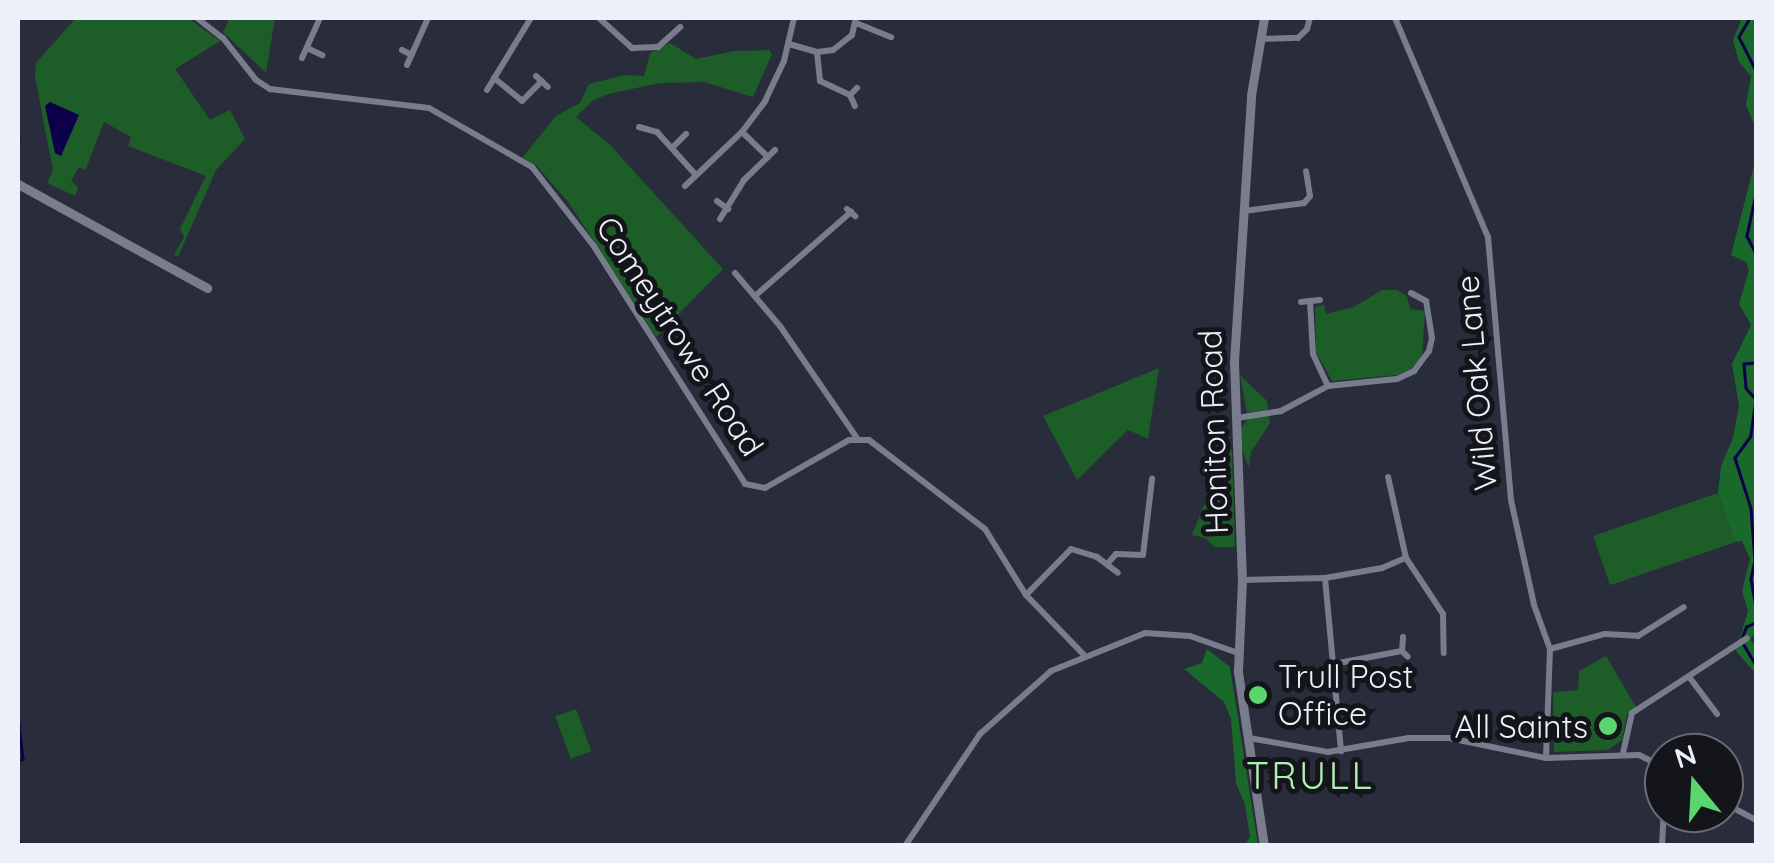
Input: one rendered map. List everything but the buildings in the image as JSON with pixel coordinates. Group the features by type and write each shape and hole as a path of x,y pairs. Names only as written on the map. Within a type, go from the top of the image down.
{"street":[{"name":"Comeytrowe Road","path":"197,18 223,38 256,80 270,89 429,108 532,167 593,244 751,488 775,484 858,438"},
{"path":"302,58 320,18"},
{"path":"407,65 428,18"},
{"path":"487,90 531,18"},
{"path":"599,18 613,40 632,48 652,49 680,27"},
{"path":"684,186 742,132 765,101 789,44 794,18"},
{"name":"Honiton Road","path":"1264,18 1251,95 1234,314 1242,580 1238,654 1264,846"},
{"path":"1260,39 1298,38 1307,29 1310,18"},
{"name":"Wild Oak Lane","path":"1395,18 1488,237 1511,500 1534,605 1550,649 1546,758"},
{"path":"789,44 817,52 839,47 856,20 891,37"},
{"path":"671,36 678,42"},
{"path":"306,48 322,55"},
{"path":"402,50 412,54"},
{"path":"817,52 820,81 850,95 856,106"},
{"path":"494,78 518,104 542,81"},
{"path":"850,95 857,88"},
{"path":"639,127 654,126 696,175"},
{"path":"742,132 768,157"},
{"path":"672,148 686,134"},
{"path":"720,219 744,180 775,150"},
{"path":"1244,211 1304,204 1310,196 1306,171"},
{"path":"18,184 206,288"},
{"path":"716,201 728,209"},
{"path":"755,296 851,212"},
{"path":"736,273 858,438 876,444 961,506 984,529 1026,595 1084,655"},
{"path":"1237,418 1281,411 1328,386 1397,379 1422,364 1432,338 1429,313 1426,301 1411,293"},
{"path":"1320,300 1306,302 1313,354 1328,386"},
{"path":"1108,564 1116,554 1147,556 1152,479"},
{"path":"1392,482 1406,558 1443,614 1444,653"},
{"path":"1026,595 1071,549 1108,564 1118,573"},
{"path":"1242,580 1325,578 1382,568 1406,558"},
{"path":"1325,578 1341,751"},
{"path":"1550,649 1605,634 1638,636 1684,607"},
{"path":"906,846 980,734 1039,680 1084,655 1132,636 1190,636 1238,654"},
{"path":"1333,664 1405,654 1403,637"},
{"path":"1623,753 1632,713 1747,638"},
{"path":"1446,640 1456,639"},
{"path":"1690,678 1717,714"},
{"path":"1249,738 1314,752 1431,738 1546,758 1623,753 1644,756"}],"green space":[{"path":"76,18 188,18 220,41 175,69 210,120 230,110 245,139 216,170 178,257 174,255 184,237 180,229 206,176 128,146 131,137 104,122 85,170 79,167 71,181 78,187 75,196 47,183 53,170 35,77 36,63"},
{"path":"230,18 275,18 266,73 223,32"},
{"path":"1742,18 1756,18 1756,129 1746,105 1751,76 1739,62 1733,40"},
{"path":"670,43 696,59 734,51 769,50 772,54 753,97 704,82 660,83 608,94 592,101 576,117 610,145 723,269 656,337 569,203 536,165 522,158 556,116 580,103 589,84 625,75 644,76 650,53"},
{"path":"1756,158 1756,631 1750,640 1755,645 1756,674 1736,651 1748,611 1742,591 1750,559 1742,541 1735,542 1718,493 1721,466 1733,438 1739,406 1732,364 1751,325 1739,304 1749,270 1746,262 1731,255"},
{"path":"1382,290 1397,290 1407,296 1410,309 1425,311 1422,357 1410,370 1397,375 1332,381 1316,352 1315,307 1324,304 1326,314 1354,307"},
{"path":"1159,368 1148,439 1128,430 1077,480 1043,416"},
{"path":"1240,375 1267,401 1270,423 1251,452 1249,468 1242,449 1241,428 1248,419"},
{"path":"1232,449 1235,547 1214,547 1206,538 1192,535 1215,478"},
{"path":"1718,493 1735,542 1610,585 1593,536"},
{"path":"1207,649 1230,667 1258,845 1245,845 1250,837 1245,804 1236,783 1231,719 1224,702 1184,669 1202,663"},
{"path":"1606,656 1636,707 1627,715 1622,740 1608,750 1554,752 1553,692 1578,690 1579,671"},
{"path":"576,709 591,751 571,759 555,717"}],"shaded area":[{"path":"50,102 79,115 61,156 55,153 45,106"}],"waterway":[{"path":"1750,18 1739,37 1756,70"},
{"path":"18,128 19,143"},
{"path":"1756,194 1747,236 1756,254"},
{"path":"1756,296 1756,301"},
{"path":"1756,363 1744,364 1746,388 1756,399 1751,436 1735,458 1751,508 1755,561 1751,579 1756,606"},
{"path":"1742,637 1746,627 1756,622"},
{"path":"1744,645 1756,665"},
{"path":"18,716 23,759 18,761"},
{"path":"18,839 22,846"}],"place":[{"name":"Trull Post Office","path":"1258,695"},
{"name":"All Saints","path":"1608,726"}],"district":[{"name":"TRULL","path":"1310,776"}]}
